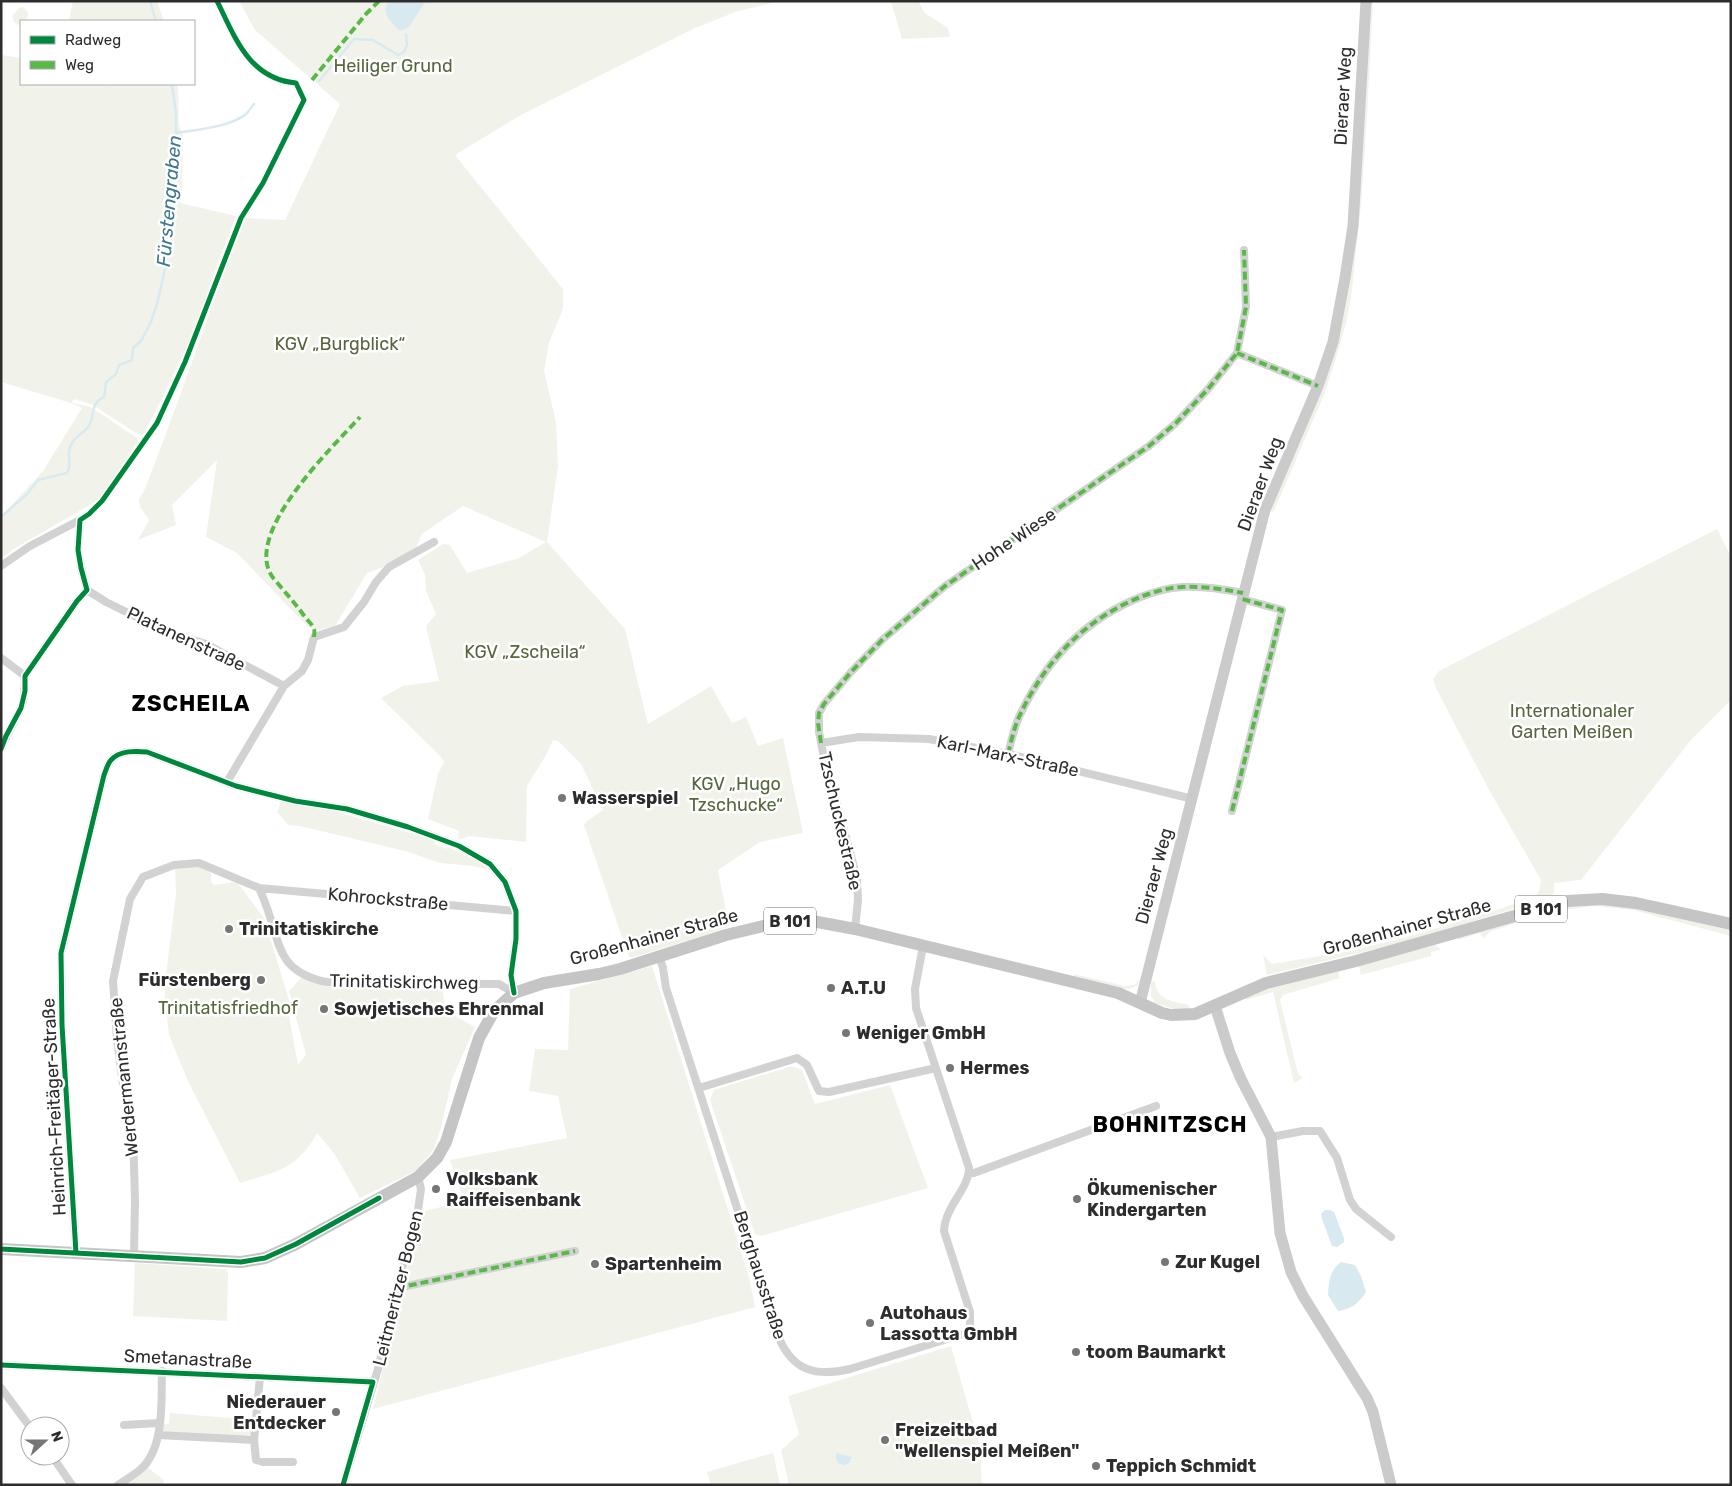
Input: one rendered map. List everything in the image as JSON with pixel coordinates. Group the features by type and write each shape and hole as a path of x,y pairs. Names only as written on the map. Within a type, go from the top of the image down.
{"main road":[{"name":"Dieraer Weg","path":"1140,1003 1265,510 1318,386 1333,342 1352,226 1366,1"},
{"name":"Großenhainer Straße","path":"1,1249 241,1262 265,1258 296,1244 418,1177 437,1158 446,1142 479,1038 494,1011 514,994 544,983 599,974 726,935 780,922 807,920 855,929 1093,986 1118,993 1154,1010 1171,1015 1195,1014 1266,983 1356,961 1567,901 1602,899 1636,903 1731,924"},
{"path":"1215,1006 1233,1062 1271,1137 1280,1233 1291,1272 1303,1296 1367,1398 1373,1412 1391,1485"}],"street":[{"name":"Hohe Wiese","path":"821,743 818,722 819,713 824,704 882,640 945,586 1149,446 1176,423 1208,389 1237,353 1246,307 1244,250"},
{"path":"1237,353 1318,386"},
{"path":"1,566 30,546 80,520 78,550 87,590 77,601 26,676 21,708 1,749"},
{"path":"227,782 284,686 302,671 308,660 314,637 344,627 389,567 434,542"},
{"path":"1008,754 1019,718 1037,685 1058,655 1082,630 1110,611 1144,595 1181,587 1212,587 1282,610 1232,811"},
{"name":"Platanenstraße","path":"87,590 106,602 165,630 206,644 284,686"},
{"path":"1,658 26,676"},
{"name":"Karl-Marx-Straße","path":"821,743 859,737 903,737 937,740 1008,754 1193,799"},
{"name":"Tzschuckestraße","path":"821,743 857,878 858,900 855,929"},
{"name":"Heinrich-Freitäger-Straße","path":"76,1253 62,1025 61,953 104,775 111,760 120,754 135,750 147,752 216,779 295,801 347,809 408,827 459,846 490,864 505,882 516,911"},
{"name":"Werdermannstraße","path":"134,1256 135,1200 132,1132 118,1048 113,982 130,899 143,877 174,865 199,863 259,888"},
{"name":"Kohrockstraße","path":"259,888 516,911"},
{"name":"Trinitatiskirchweg","path":"259,888 283,955 291,966 311,978 320,981 344,983 499,984 514,994"},
{"path":"514,994 511,975 516,938 516,911"},
{"path":"923,946 916,978 915,999 966,1158 969,1173 974,1173 1156,1106"},
{"name":"Berghausstraße","path":"659,956 666,988 778,1338 789,1356 799,1365 812,1371 830,1373 850,1369 970,1332 968,1304 944,1231 946,1217 969,1173"},
{"path":"699,1088 797,1058 807,1065 819,1090 829,1092 936,1068"},
{"path":"1271,1137 1320,1131 1337,1158 1350,1200 1356,1209 1391,1237"},
{"name":"Leitmeritzer Bogen","path":"343,1485 378,1369 420,1202 421,1190 418,1177"},
{"path":"397,1288 575,1251"},
{"name":"Smetanastraße","path":"1,1365 373,1382"},
{"path":"118,1485 141,1469 152,1454 158,1436 162,1371"},
{"path":"260,1377 254,1440 256,1460 263,1462 293,1462"},
{"path":"1,1388 22,1416"},
{"path":"124,1425 159,1423"},
{"path":"158,1436 254,1440"},
{"path":"59,1466 72,1485"}],"green space":[{"path":"73,1 157,1 164,20 69,20"},
{"path":"239,1 781,1 738,11 695,28 519,116 455,155 563,289 563,309 549,343 544,371 556,422 558,466 547,542 625,629 648,724 711,686 732,723 746,717 758,746 783,738 803,833 760,842 718,870 729,926 700,937 630,958 584,825 603,810 581,764 558,741 553,740 527,786 526,842 469,836 458,840 459,831 428,819 438,774 444,762 381,698 403,686 439,681 426,626 436,614 426,591 425,575 418,560 443,544 450,545 467,573 519,558 546,542 463,506 422,534 413,556 367,573 335,626 318,630 308,627 237,553 206,537 217,460 172,505 176,525 138,540 149,520 140,507 139,499 157,457 246,218 285,220 340,104 255,30"},
{"path":"888,1 918,1 925,13 948,28 950,37 902,39 892,5"},
{"path":"1370,1 1373,1 1367,117 1361,204 1351,298 1338,352 1324,395 1273,513 1268,508 1343,318"},
{"path":"23,7 28,12 28,17 25,20 20,20 20,24 18,25 14,22 12,16 19,8"},
{"path":"1,55 20,58 20,85 177,85 179,124 183,136 182,193 180,203 236,216 210,284 201,316 143,435 139,435 91,404 74,399 72,403 91,407 137,438 138,441 100,499 12,550 1,559 1,517 43,471 82,408 1,382"},
{"name":"Internationaler Garten Meißen","path":"1717,529 1731,557 1731,700 1691,740 1581,880 1554,883 1553,893 1546,899 1405,942 1267,975 1263,955 1272,964 1350,951 1404,938 1503,908 1535,896 1539,891 1541,880 1489,790 1433,679 1439,671"},
{"path":"281,802 338,812 424,837 446,849 448,847 477,861 489,870 473,866 440,863 405,851 300,826 288,825 277,812"},
{"name":"Trinitatisfriedhof","path":"199,867 211,873 211,882 214,885 237,882 264,918 289,1000 289,1016 298,1065 306,1055 289,991 302,977 344,988 442,987 446,1011 475,1027 452,1079 441,1128 434,1149 417,1170 360,1198 334,1153 317,1133 310,1145 294,1162 265,1176 240,1183 187,1079 169,1035 165,983 176,894 175,868"},
{"path":"1611,904 1731,928 1731,936 1633,910 1594,906 1543,914 1489,932 1484,939 1480,933 1458,940 1459,938 1563,907"},
{"path":"1435,945 1441,949 1431,952 1431,956 1361,975 1359,967 1364,963"},
{"path":"652,966 749,1277 755,1307 373,1409 421,1212 464,1201 450,1160 567,1138 558,1096 529,1091 535,1049 568,1050 570,989"},
{"path":"1338,971 1340,978 1283,995 1280,1000 1298,1074 1303,1078 1294,1083 1273,992 1246,1000 1245,997 1267,988"},
{"path":"1074,974 1125,986 1134,985 1141,978 1137,986 1118,989 1074,977"},
{"path":"1151,981 1155,982 1156,988 1162,997 1189,1005 1189,1009 1174,1009 1155,1003 1151,996"},
{"path":"792,1066 802,1070 815,1104 890,1085 928,1188 761,1236 755,1234 710,1100 714,1090"},
{"path":"135,1263 226,1269 228,1273 227,1321 133,1316"},
{"path":"951,1346 980,1447 982,1485 789,1485 781,1450 799,1434 788,1396"},
{"path":"170,1413 253,1420 253,1431 244,1436 167,1432 163,1430 163,1424 169,1424"},
{"path":"773,1453 780,1485 711,1485 707,1472"},
{"path":"147,1467 164,1480 162,1485 123,1485"}],"shaded area":[{"path":"389,1 426,1 409,27 400,31 386,14"},
{"path":"1325,1210 1334,1212 1344,1238 1344,1242 1337,1247 1332,1246 1322,1219 1321,1214"},
{"path":"1341,1262 1355,1265 1366,1292 1355,1305 1338,1311 1328,1295 1329,1281 1332,1273"},
{"path":"836,1453 852,1457 849,1463 845,1465 839,1464 836,1459"}],"waterway":[{"name":"Fürstengraben","path":"150,1 156,20"},
{"path":"319,81 354,39 373,40 398,55 404,52 407,45 406,34"},
{"name":"Fürstengraben","path":"1,517 28,493 38,480 67,473 70,465 69,451 72,443 88,427 96,403 104,397 106,382 116,374 119,365 132,360 133,348 141,341 151,322 165,269 173,201 176,114 172,85"},
{"path":"176,133 231,122 246,114 254,104"}],"marked path":[{"path":"312,80 366,14 379,1"},
{"path":"821,743 818,723 819,713 824,704 882,640 945,586 1149,446 1176,423 1208,389 1237,353 1246,307 1244,250"},
{"path":"1237,353 1318,386"},
{"path":"314,637 313,626 274,579 267,561 269,540 279,517 294,493 330,449 360,417"},
{"path":"1008,754 1019,717 1039,680 1064,648 1095,622 1131,601 1169,589 1205,587 1243,593"},
{"path":"1232,811 1282,610 1242,599"},
{"path":"397,1288 575,1251"}],"cycle path":[{"path":"1,749 21,708 25,691 25,676 77,601 87,590 78,550 80,520 102,501 157,423 185,362 241,218 263,183 304,100 296,83 280,80 266,74 255,65 238,42 217,1"},
{"path":"76,1253 62,1025 61,953 104,775 111,760 119,754 138,751 147,752 236,786 295,801 347,809 408,827 459,846 490,864 505,882 516,911 516,939 511,975 514,993"},
{"path":"1,1249 241,1262 265,1258 296,1244 379,1198"},
{"path":"1,1365 373,1382 343,1485"}],"place":[{"name":"Wasserspiel","path":"562,798"},
{"name":"Trinitatiskirche","path":"229,929"},
{"name":"Fürstenberg","path":"261,980"},
{"name":"A.T.U","path":"831,988"},
{"name":"Sowjetisches Ehrenmal","path":"324,1009"},
{"name":"Weniger GmbH","path":"846,1033"},
{"name":"Hermes","path":"950,1068"},
{"name":"Volksbank Raiffeisenbank","path":"436,1189"},
{"name":"Ökumenischer Kindergarten","path":"1077,1199"},
{"name":"Zur Kugel","path":"1165,1262"},
{"name":"Spartenheim","path":"595,1264"},
{"name":"Autohaus Lassotta GmbH","path":"870,1323"},
{"name":"toom Baumarkt","path":"1076,1352"},
{"name":"Niederauer Entdecker","path":"336,1412"},
{"name":"Freizeitbad \"Wellenspiel Meißen\"","path":"885,1440"},
{"name":"Teppich Schmidt","path":"1096,1466"}],"district":[{"name":"ZSCHEILA","path":"191,703"},
{"name":"BOHNITZSCH","path":"1170,1124"}],"park label":[{"name":"Heiliger Grund","path":"393,66"},
{"name":"KGV „Burgblick“","path":"340,344"},
{"name":"KGV „Zscheila“","path":"525,652"},
{"name":"KGV „Hugo Tzschucke“","path":"736,794"}]}
